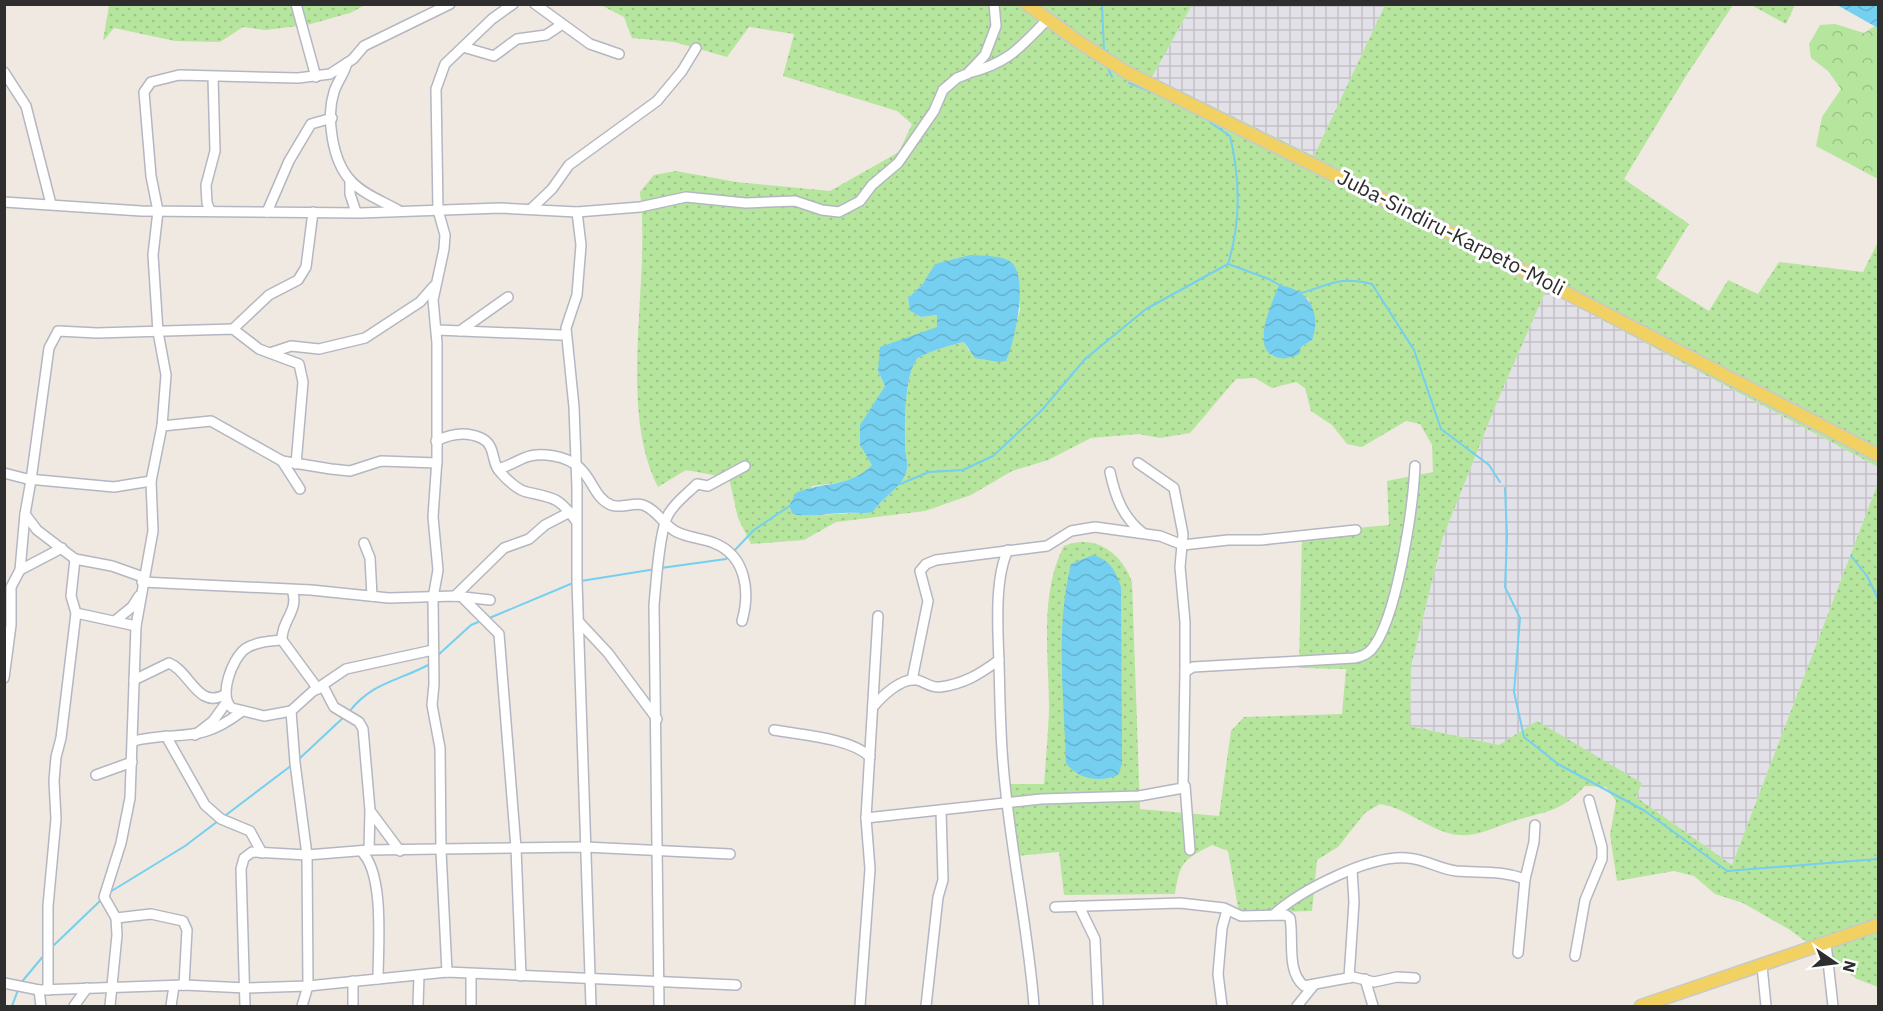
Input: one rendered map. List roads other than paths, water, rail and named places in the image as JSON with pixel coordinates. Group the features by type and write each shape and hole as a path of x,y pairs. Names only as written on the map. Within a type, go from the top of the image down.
{"main road":[{"name":"Juba-Sindiru-Karpeto-Moli","path":"1028,4 1078,42 1128,73 1454,234 1878,455"},
{"path":"1641,1006 1878,925"}],"street":[{"path":"296,4 315,77"},
{"path":"110,1006 117,950 116,918 104,897 121,843 130,798 136,626 153,531 151,481 162,426 166,375 158,332 153,255 158,211 152,177 144,92 151,82 179,75 315,77 330,74 347,63 364,46 450,4"},
{"path":"447,972 441,851 440,748 432,705 433,598 438,570 433,500 437,463 437,330 434,286 444,249 443,222 438,210 436,89 445,64 492,19 513,4"},
{"path":"535,4 590,44 619,54"},
{"path":"967,74 990,45 996,26 994,4"},
{"path":"4,202 158,211 356,213 398,210 531,209 577,212 640,207 686,197 746,203 795,201 822,210 839,212 849,208 905,154 934,111 948,84 967,74 1000,64 1012,57 1048,20"},
{"path":"464,47 494,56 517,39 546,35 561,25"},
{"path":"531,209 552,189 569,165 657,101 682,71 696,48"},
{"path":"347,63 333,93 332,118 337,153 350,180 367,194 398,210"},
{"path":"4,72 26,106 51,204"},
{"path":"210,210 207,203 206,185 214,152 213,77"},
{"path":"267,212 289,161 311,124 332,118"},
{"path":"350,180 350,194 356,213"},
{"path":"233,329 269,295 298,280 306,267 313,212"},
{"path":"577,212 581,245 577,295 566,328 576,464 591,1006"},
{"path":"270,353 291,346 319,349 365,338 420,302 434,286"},
{"path":"460,331 508,297"},
{"path":"4,678 11,625 7,601 20,570 25,514 49,348 58,331 97,333 158,332 201,328 233,329 259,349 299,364 302,369 303,382 296,464"},
{"path":"437,330 561,335"},
{"path":"162,426 211,421 282,461 296,464 350,471 381,461 437,463"},
{"path":"436,441 456,434 482,439 490,444 498,469 523,490 552,498 570,512 576,521"},
{"path":"498,469 527,455 552,456 576,464 590,477 599,495 611,505 641,505 650,509 664,524 688,536 714,543 731,554 739,566 748,592 742,621"},
{"path":"282,461 300,489"},
{"path":"1138,463 1174,488 1182,519 1183,545 1180,567 1185,622 1185,786 1190,850"},
{"path":"659,1006 659,850 654,605 664,524 674,506 698,484 708,486 745,466"},
{"path":"1185,672 1198,666 1354,658 1370,651 1386,623 1398,585 1415,466"},
{"path":"1110,472 1113,489 1123,511 1145,534"},
{"path":"4,475 31,480 114,487 151,481"},
{"path":"460,597 472,577 504,548 529,538 545,525 570,512"},
{"path":"25,514 37,530 75,559 112,566 143,579 372,596 460,597 490,600"},
{"path":"912,680 929,595 920,575 922,567 936,560 1047,546 1071,531 1084,528 1106,527 1145,534 1183,545 1356,530"},
{"path":"364,543 370,558 372,596"},
{"path":"20,570 62,548"},
{"path":"1008,550 1002,563 998,624 1003,762 1034,1006"},
{"path":"41,1006 56,819 56,757 61,738 76,612 71,596 75,559"},
{"path":"292,590 294,606 283,630 282,640 321,687 334,707 359,722 363,729 369,810 365,850 371,862 378,906 378,979"},
{"path":"116,620 132,607 141,592"},
{"path":"460,597 499,634 516,848 521,976"},
{"path":"76,612 136,626"},
{"path":"860,1006 870,868 866,818 878,616"},
{"path":"580,624 608,653 657,719"},
{"path":"195,735 213,721 226,699 234,667 243,650 251,646 282,640"},
{"path":"134,680 169,663 180,668 204,697 226,699 241,712 264,716 291,711 321,687 352,667 434,650"},
{"path":"873,706 890,690 912,680 936,688 971,680 999,660"},
{"path":"291,711 307,855 308,986 302,1006"},
{"path":"133,741 195,735 217,729 241,712"},
{"path":"774,730 844,744 863,750 870,758"},
{"path":"166,736 205,805 220,819 250,831 262,853"},
{"path":"96,775 132,762"},
{"path":"866,818 1075,797 1139,796 1178,790 1185,786"},
{"path":"1575,956 1585,900 1602,859 1602,848 1589,800"},
{"path":"369,810 400,851"},
{"path":"926,1006 938,897 943,880 941,810"},
{"path":"1518,953 1525,879 1534,842 1535,825"},
{"path":"245,1006 241,869 248,853 307,855 365,850 441,851 585,847 730,854"},
{"path":"1272,915 1300,893 1352,870 1403,857 1419,859 1456,871 1497,871 1525,879"},
{"path":"1349,978 1354,902 1352,870"},
{"path":"1055,907 1180,903 1227,910 1241,916 1286,915 1290,918 1294,968 1299,981 1298,1005"},
{"path":"1079,906 1095,939 1098,1006"},
{"path":"1222,1006 1218,974 1222,928 1227,910"},
{"path":"116,918 151,914 183,921 187,930 184,985"},
{"path":"1826,944 1833,1006"},
{"path":"1762,966 1766,1006"},
{"path":"4,983 43,990 184,985 246,988 308,986 447,972 471,975 591,977 736,985"},
{"path":"418,1006 419,975"},
{"path":"471,975 471,1006"},
{"path":"1299,981 1307,986 1349,978 1374,982 1397,977 1415,978"},
{"path":"1365,979 1373,1006"},
{"path":"352,1006 353,981"},
{"path":"1298,1005 1315,985"},
{"path":"171,1006 174,986"},
{"path":"75,1006 87,988"}],"water":[{"path":"1837,5 1878,5 1878,28"},
{"path":"970,255 1002,258 1011,262 1016,270 1019,281 1019,310 1006,361 975,358 964,342 939,349 917,359 907,388 905,449 907,466 902,481 873,512 793,514 789,506 796,493 846,481 872,465 860,445 860,425 885,386 878,371 880,347 937,327 937,315 921,317 910,311 908,298 922,285 935,264"},
{"path":"1279,285 1298,291 1305,297 1314,312 1315,321 1312,340 1301,347 1299,354 1285,358 1276,357 1268,352 1264,344 1265,324"},
{"path":"1093,555 1104,560 1111,567 1121,587 1122,764 1118,775 1104,779 1083,776 1076,773 1066,763 1062,638 1066,589 1071,564"}],"waterway":[{"path":"1102,4 1104,52"},
{"path":"1106,64 1112,77"},
{"path":"1129,83 1152,92"},
{"path":"900,484 929,472 963,470 993,456 1042,410 1085,359 1146,309 1228,264 1237,216 1236,168 1230,136 1211,123 1208,118"},
{"path":"1228,264 1269,279 1281,286"},
{"path":"1301,293 1343,281 1372,284 1414,350 1441,429 1489,465 1500,482"},
{"path":"1505,488 1507,536 1505,587 1520,618 1514,692 1524,737 1558,764 1645,811 1727,871 1878,859"},
{"path":"733,552 754,530 791,505"},
{"path":"661,568 726,559 729,556"},
{"path":"1851,556 1867,576 1878,599"},
{"path":"581,581 656,569"},
{"path":"487,619 573,583"},
{"path":"437,656 471,625 481,621"},
{"path":"349,712 367,694 377,688 430,664"},
{"path":"299,759 345,716"},
{"path":"222,818 292,765"},
{"path":"110,892 185,846 218,821"},
{"path":"51,948 101,900"},
{"path":"20,984 45,954"},
{"path":"12,1006 18,990"}]}
